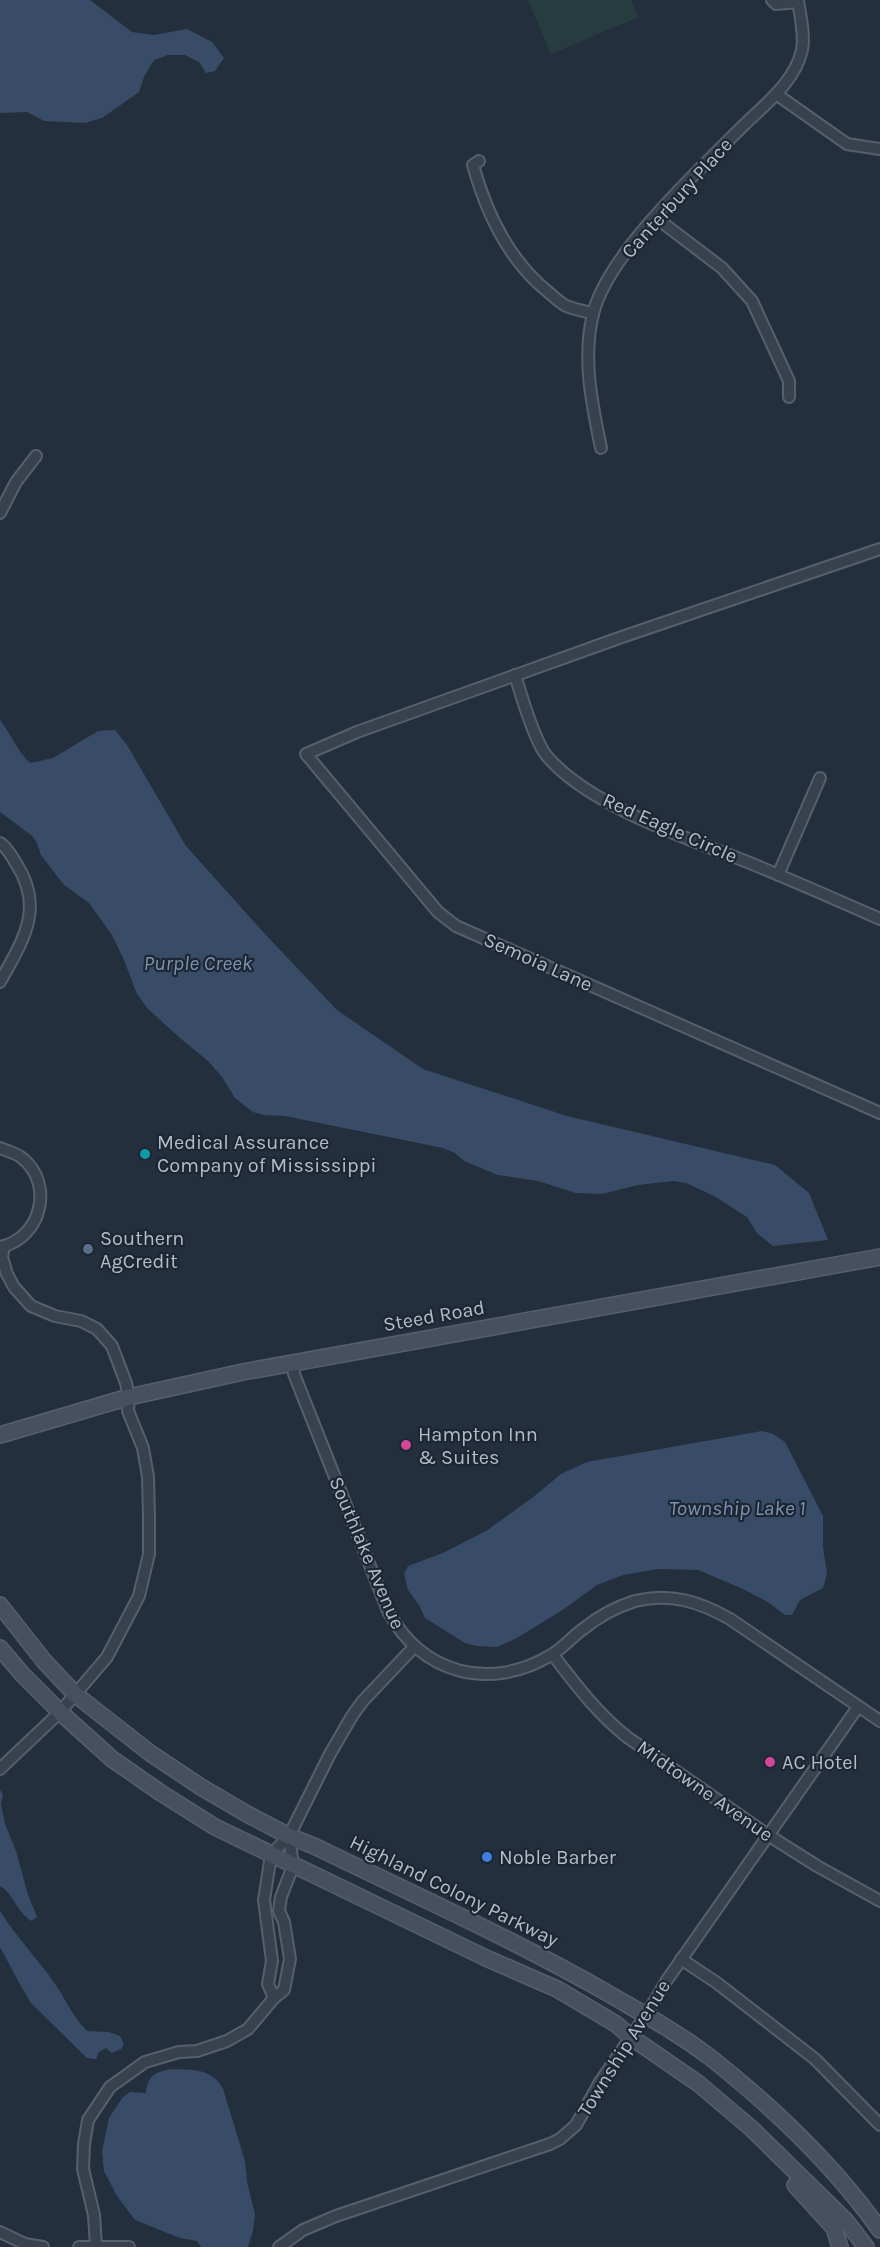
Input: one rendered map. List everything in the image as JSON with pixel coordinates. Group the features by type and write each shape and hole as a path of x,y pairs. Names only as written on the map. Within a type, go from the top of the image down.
{"street":[{"path":"772,0 776,4 798,1"},
{"name":"Canterbury Place","path":"601,448 586,359 593,314 602,287 636,238 789,80 802,50 798,1"},
{"path":"776,94 847,144 880,149"},
{"path":"478,161 473,165 476,176 495,223 519,264 536,282 565,305 593,314"},
{"path":"655,217 722,268 752,301 789,381 789,397"},
{"path":"0,513 16,482 36,456"},
{"path":"515,675 880,549"},
{"name":"Semoia Lane","path":"515,675 357,732 306,754 438,912 456,926 880,1113"},
{"name":"Red Eagle Circle","path":"515,675 545,754 566,775 605,801 658,826 880,919"},
{"path":"778,875 820,778"},
{"path":"0,843 5,846 23,874 31,908 23,940 0,982"},
{"path":"0,1148 21,1157 29,1165 41,1194 39,1213 34,1223 19,1239 2,1247 2,1257 14,1287 31,1306 55,1316 81,1321 97,1329 112,1346 120,1364 129,1397 128,1411 143,1448 148,1477 149,1554 139,1596 102,1665 60,1712 0,1769"},
{"name":"Steed Road","path":"2,1435 129,1397 243,1372 880,1257"},
{"name":"Southlake Avenue","path":"292,1364 384,1603 402,1635 414,1647 441,1665 484,1675 522,1668 552,1655 583,1629 620,1607 635,1601 672,1597 707,1606 730,1619 880,1721"},
{"name":"Highland Colony Parkway","path":"0,1605 44,1661 76,1695 150,1753 201,1787 290,1836 563,1967 646,2015 710,2057 789,2125 857,2198 880,2229"},
{"path":"274,1998 268,1984 273,1961 264,1900 271,1855 290,1836 330,1754 352,1716 362,1702 414,1647"},
{"path":"0,1648 60,1712 112,1759 160,1793 215,1827 486,1958 557,1989 616,2024 699,2084 752,2129 846,2221 866,2247"},
{"name":"Midtowne Avenue","path":"552,1655 587,1700 611,1724 768,1835 817,1866 880,1901"},
{"name":"Township Avenue","path":"279,2247 303,2230 336,2217 550,2144 560,2139 576,2125 600,2082 681,1959 858,1707"},
{"path":"96,2246 94,2215 83,2169 88,2120 110,2087 145,2062 179,2052 197,2051 227,2041 248,2029 274,1998 284,1990 288,1980 290,1959 284,1922 279,1911 281,1897 293,1866 290,1836"},
{"path":"681,1959 717,1983 815,2059 880,2126"},
{"path":"752,2129 761,2147 834,2228 840,2247"},
{"path":"0,2232 25,2244 44,2247"},
{"path":"79,2247 129,2247"}],"green space":[{"path":"528,0 631,0 639,17 551,54"}],"water":[{"path":"0,0 90,0 132,32 154,35 187,29 212,42 224,58 215,71 206,73 199,62 185,55 168,55 154,60 144,77 139,92 102,118 85,123 44,121 27,112 0,113"},
{"name":"Purple Creek","path":"0,720 30,763 53,758 98,731 115,730 127,745 186,846 264,933 337,1010 423,1069 567,1116 775,1165 809,1193 828,1240 773,1246 757,1233 747,1217 714,1196 686,1183 673,1181 638,1185 602,1194 576,1193 538,1181 498,1175 464,1161 455,1153 443,1148 285,1116 253,1112 235,1098 222,1077 208,1061 148,1009 137,994 112,935 89,903 64,885 41,855 31,835 0,812"},
{"name":"Township Lake 1","path":"762,1431 773,1434 785,1442 823,1516 823,1547 827,1574 823,1588 800,1600 792,1615 785,1615 768,1602 743,1589 698,1570 658,1569 623,1575 597,1585 561,1611 515,1639 497,1647 477,1646 465,1643 425,1618 408,1590 404,1574 408,1566 443,1553 486,1531 561,1474 587,1462"},
{"path":"0,1790 3,1794 1,1805 5,1824 37,1917 32,1921 0,1886"},
{"path":"0,1911 54,1982 83,2027 87,2031 109,2032 120,2036 124,2044 121,2049 112,2053 106,2048 99,2052 96,2059 87,2058 31,2003 0,1947"},
{"path":"172,2069 201,2071 213,2077 223,2089 245,2161 247,2182 255,2214 248,2247 201,2247 197,2241 180,2238 135,2220 117,2196 104,2171 102,2151 109,2118 123,2097 130,2092 146,2093 148,2082 153,2076"}],"place":[{"name":"Medical Assurance Company of Mississippi","path":"145,1154"},
{"name":"Southern AgCredit","path":"88,1249"},
{"name":"Hampton Inn & Suites","path":"406,1445"},
{"name":"AC Hotel","path":"770,1762"},
{"name":"Noble Barber","path":"487,1857"}]}
